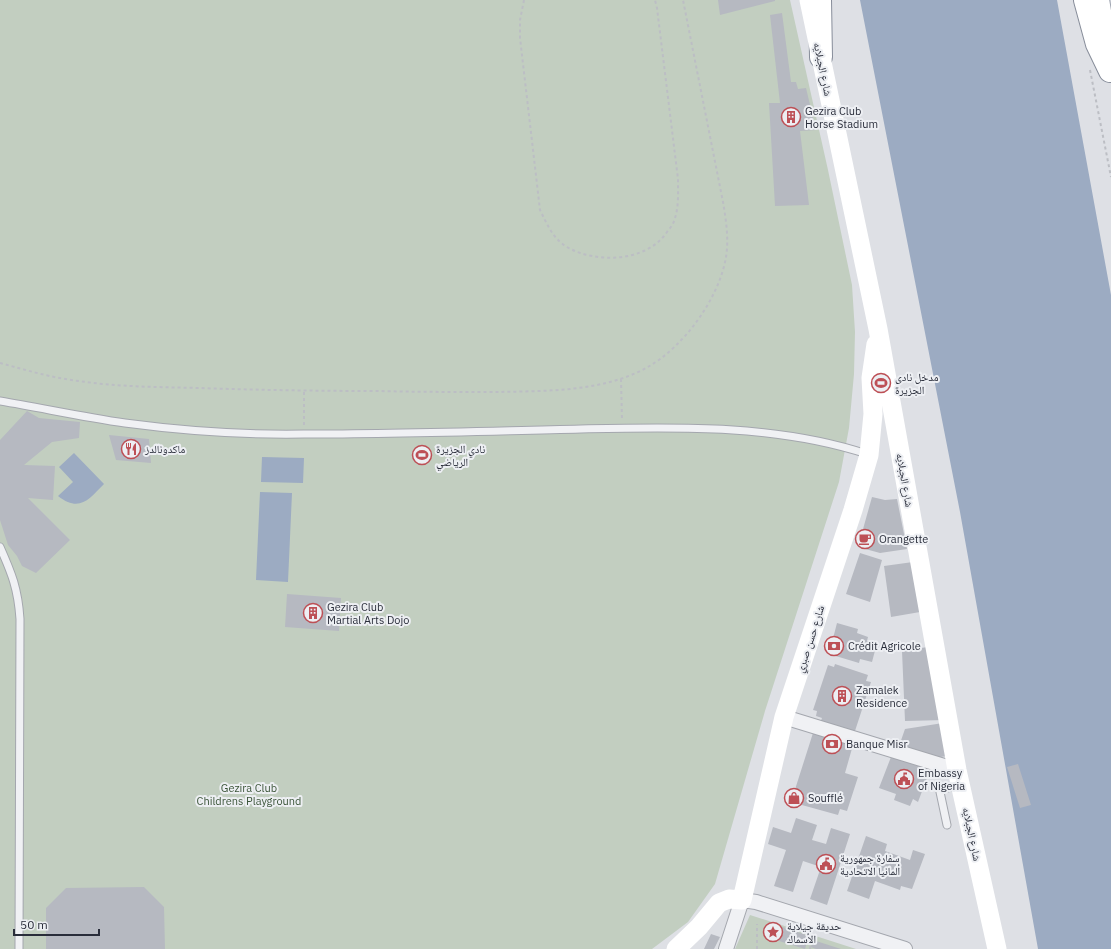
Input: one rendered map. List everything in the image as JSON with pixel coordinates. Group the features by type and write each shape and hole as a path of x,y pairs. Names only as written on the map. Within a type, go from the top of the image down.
{"main road":[{"path":"1085,0 1104,72"},
{"path":"1098,0 1104,72"},
{"path":"811,3 820,57"}],"street":[{"name":"شارع الجبلايه","path":"820,57 878,329 959,777 997,949"},
{"name":"شارع حسن صبري","path":"726,949 742,900 784,717 870,455 873,414 871,378 878,329"},
{"path":"784,717 959,777"},
{"path":"676,949 699,927 719,903 729,899 756,902 905,949"}],"lane":[{"path":"0,400 123,423 220,433 304,434 622,428 715,429 786,435 852,449 870,455"},
{"path":"0,547 14,580 19,599 20,619 19,949"},
{"path":"947,825 940,792 959,777"}],"path":[{"path":"524,0 520,20 520,38 540,210 551,233 565,247 582,254 606,258 627,256 648,250 663,238 674,222 678,201 678,179 655,0"},
{"path":"0,363 37,373 77,381 118,386 304,391 532,391 576,388 621,379 647,368 670,352 690,332 718,284 726,257 727,229 723,202 683,0"},
{"path":"1104,72 1111,177"},
{"path":"621,379 622,428"},
{"path":"304,391 304,434"},
{"path":"757,949 758,924"},
{"path":"810,939 810,949"}],"green space":[{"name":"نادي الجزيرة الرياضي","path":"0,0 790,0 852,285 855,332 854,374 849,428 839,482 765,711 715,884 688,922 652,949 0,949"},
{"name":"حديقة جيلاية الأسماك","path":"750,915 856,949 735,949"}],"water":[{"path":"860,0 1057,0 1111,295 1111,949 1038,949 960,512"},
{"path":"74,453 104,484 89,499 78,504 66,501 58,496 73,482 59,467"},
{"path":"262,457 304,458 303,483 261,482"},
{"path":"260,492 292,493 288,582 256,580"}],"building":[{"path":"718,0 775,0 775,1 720,15"},
{"name":"Gezira Club Horse Stadium","path":"782,13 791,82 796,82 798,89 806,88 816,130 800,131 809,205 775,206 769,103 780,103 770,15"},
{"path":"27,411 39,418 80,422 79,438 52,442 24,465 55,466 53,500 28,498 70,540 36,573 22,566 17,556 8,545 0,520 0,440"},
{"name":"ماكدونالدز","path":"109,435 149,439 151,463 116,460"},
{"path":"872,497 885,500 897,499 907,549 880,553 858,547"},
{"path":"860,553 882,560 870,602 846,594"},
{"path":"913,562 920,612 891,617 884,566"},
{"name":"Gezira Club Martial Arts Dojo","path":"287,594 341,598 339,631 285,627"},
{"path":"837,623 858,629 857,633 868,637 867,641 877,643 872,662 860,659 859,663 829,654"},
{"path":"934,646 945,720 905,721 902,651"},
{"name":"Zamalek Residence","path":"835,664 868,675 866,681 871,682 854,734 820,723 822,718 816,716 817,711 813,710 828,665 834,667"},
{"path":"943,723 949,756 930,758 898,749 905,729"},
{"path":"813,733 853,745 845,773 858,777 847,811 840,809 838,815 791,802"},
{"name":"Embassy of Nigeria","path":"891,757 930,770 918,802 913,799 910,806 894,800 896,794 879,788"},
{"path":"1018,764 1031,805 1020,808 1007,767"},
{"name":"سفارة جمهورية ألمانيا الاتحادية","path":"796,818 817,825 812,840 826,844 831,828 850,834 827,905 810,899 821,867 803,861 793,892 774,886 786,850 768,844 773,827 791,833"},
{"path":"866,836 887,844 885,851 910,860 913,850 925,854 912,889 901,886 900,890 875,881 869,899 847,891"},
{"path":"144,887 164,907 165,949 46,949 46,908 66,888"},
{"path":"771,923 809,936 805,949 766,937"},
{"path":"711,934 720,937 714,949 704,949"},
{"path":"813,940 841,949 816,949 811,947"}],"place":[{"name":"Gezira Club Horse Stadium","path":"791,117"},
{"name":"مدخل نادى الجزيرة","path":"881,383"},
{"name":"ماكدونالدز","path":"131,449"},
{"name":"نادي الجزيرة الرياضي","path":"422,455"},
{"name":"Orangette","path":"865,539"},
{"name":"Gezira Club Martial Arts Dojo","path":"313,613"},
{"name":"Crédit Agricole","path":"834,646"},
{"name":"Zamalek Residence","path":"842,696"},
{"name":"Banque Misr","path":"832,744"},
{"name":"Embassy of Nigeria","path":"904,779"},
{"name":"Soufflé","path":"794,798"},
{"name":"سفارة جمهورية ألمانيا الاتحادية","path":"826,864"},
{"name":"حديقة جيلاية الأسماك","path":"773,932"}],"park label":[{"name":"Gezira Club Childrens Playground","path":"249,794"}]}
